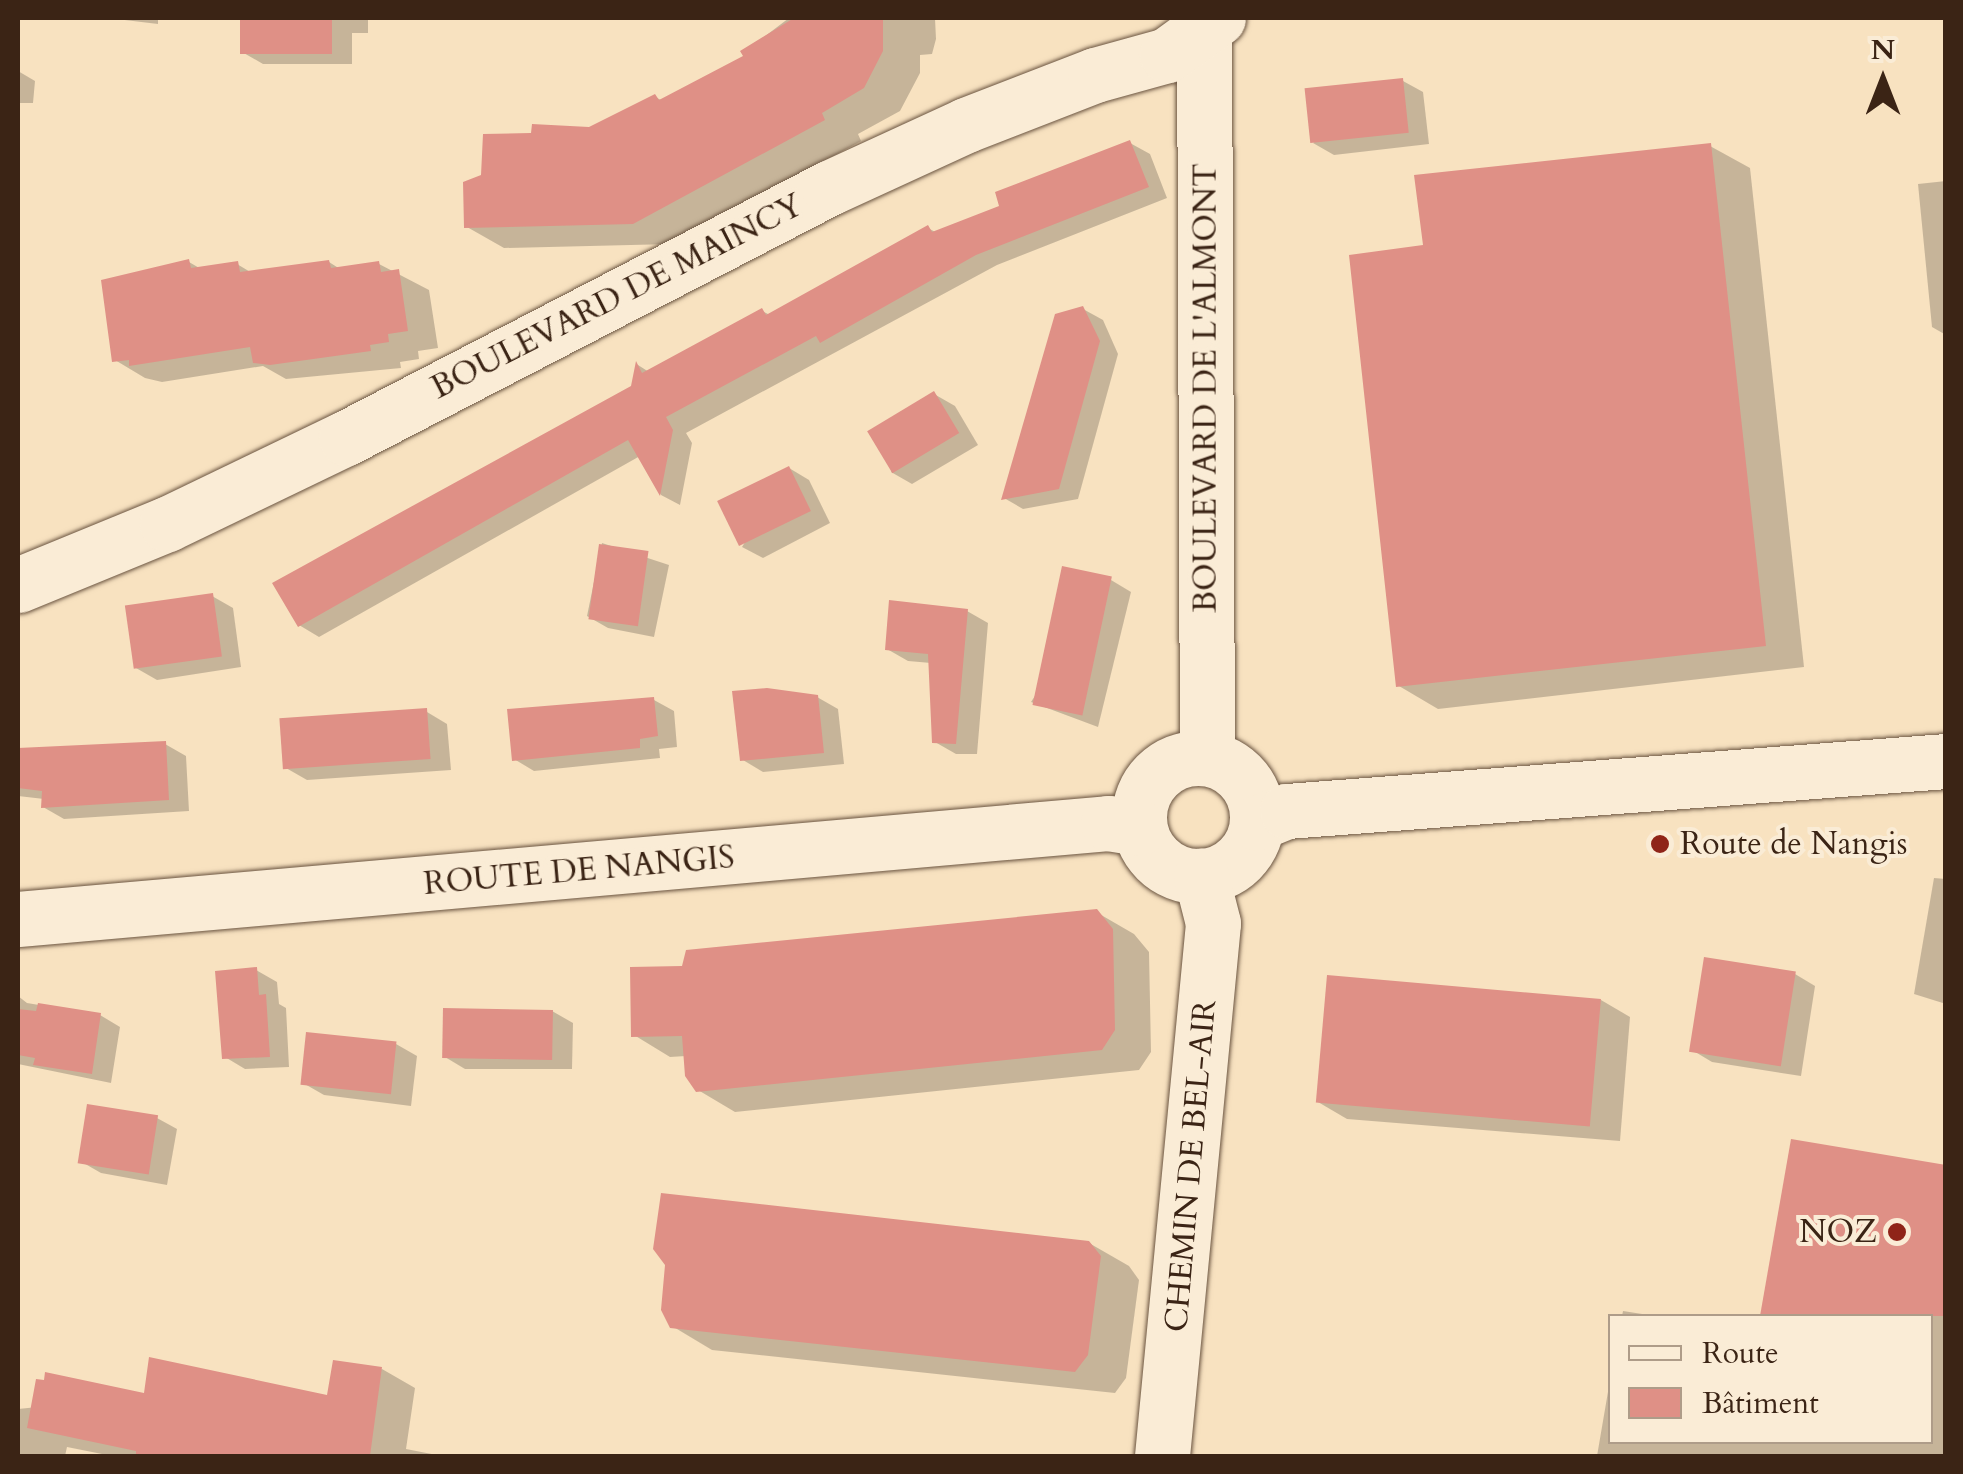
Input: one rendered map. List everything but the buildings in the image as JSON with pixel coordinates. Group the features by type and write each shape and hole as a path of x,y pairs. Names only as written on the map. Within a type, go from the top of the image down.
{"street":[{"name":"BOULEVARD DE MAINCY","path":"18,585 167,524 346,438 829,188 966,126 1095,75 1167,55 1209,21"},
{"name":"BOULEVARD DE L'ALMONT","path":"1207,758 1209,21"},
{"path":"1257,823 1250,788 1224,764 1207,758 1188,758 1155,776 1144,791 1140,828 1159,862 1202,876 1232,865 1257,823 1288,811 1946,761"},
{"name":"ROUTE DE NANGIS","path":"18,920 1108,823 1140,828"},
{"name":"CHEMIN DE BEL-AIR","path":"1162,1456 1213,923 1202,876"}],"place":[{"name":"Route de Nangis","path":"1660,844"},
{"name":"NOZ","path":"1897,1232"}]}
